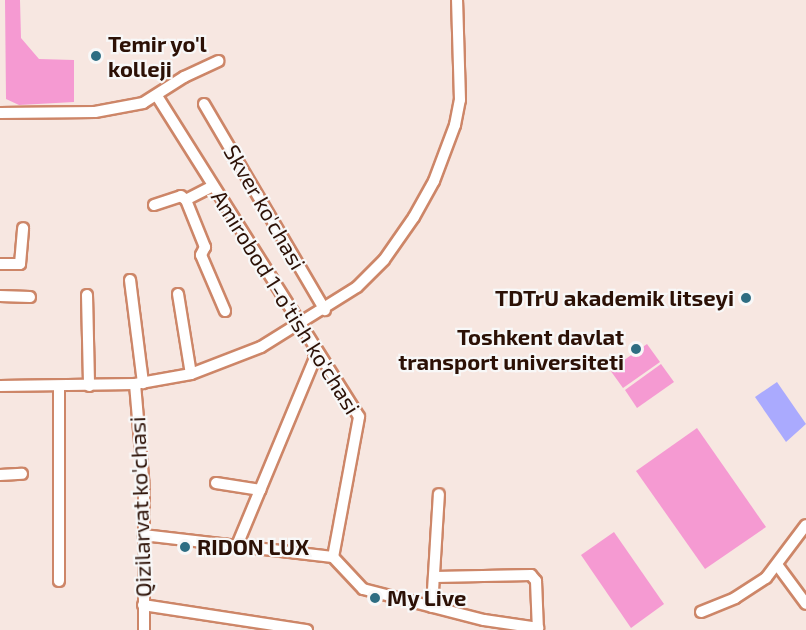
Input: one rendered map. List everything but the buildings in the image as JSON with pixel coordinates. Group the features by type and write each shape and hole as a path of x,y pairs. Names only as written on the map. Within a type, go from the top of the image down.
{"street":[{"path":"0,386 59,387 139,383 191,374 248,354 299,326 325,310 375,270 414,217 449,143 460,107 457,0"},
{"path":"0,113 95,112 143,103 184,77 218,61"},
{"name":"Amirobod 1-o'tish ko'chasi","path":"157,96 314,351 325,360 360,419 333,557"},
{"name":"Skver ko'chasi","path":"204,104 325,310"},
{"path":"186,200 213,186"},
{"path":"154,205 181,196 186,200 205,247 201,255 225,311"},
{"path":"0,264 20,264 22,228"},
{"name":"Qizilarvat ko'chasi","path":"130,280 139,383 144,630"},
{"path":"178,294 191,374"},
{"path":"87,295 89,386"},
{"path":"0,296 30,297"},
{"path":"238,543 314,360 314,351"},
{"path":"58,581 59,387"},
{"path":"0,475 22,474"},
{"path":"216,483 260,490"},
{"path":"432,607 439,494"},
{"path":"701,612 735,598 778,566 806,525"},
{"path":"143,535 238,543 333,557 363,590 538,629 536,581 531,575 435,578"},
{"path":"778,566 806,604"},
{"path":"143,605 307,630"}],"shaded area":[{"path":"5,0 20,0 21,38 39,59 74,60 74,102 19,105 6,99"},
{"path":"647,344 660,362 623,388 610,370"},
{"path":"661,364 674,382 637,408 625,390"},
{"path":"697,428 766,527 705,569 636,471"},
{"path":"614,532 664,604 631,628 581,555"}],"water":[{"path":"777,382 806,424 786,442 755,397"}],"place":[{"name":"Temir yo'l kolleji","path":"96,56"},
{"name":"TDTrU akademik litseyi","path":"746,298"},
{"name":"Toshkent davlat transport universiteti","path":"636,349"},
{"name":"RIDON LUX","path":"185,547"},
{"name":"My Live","path":"375,598"}]}
